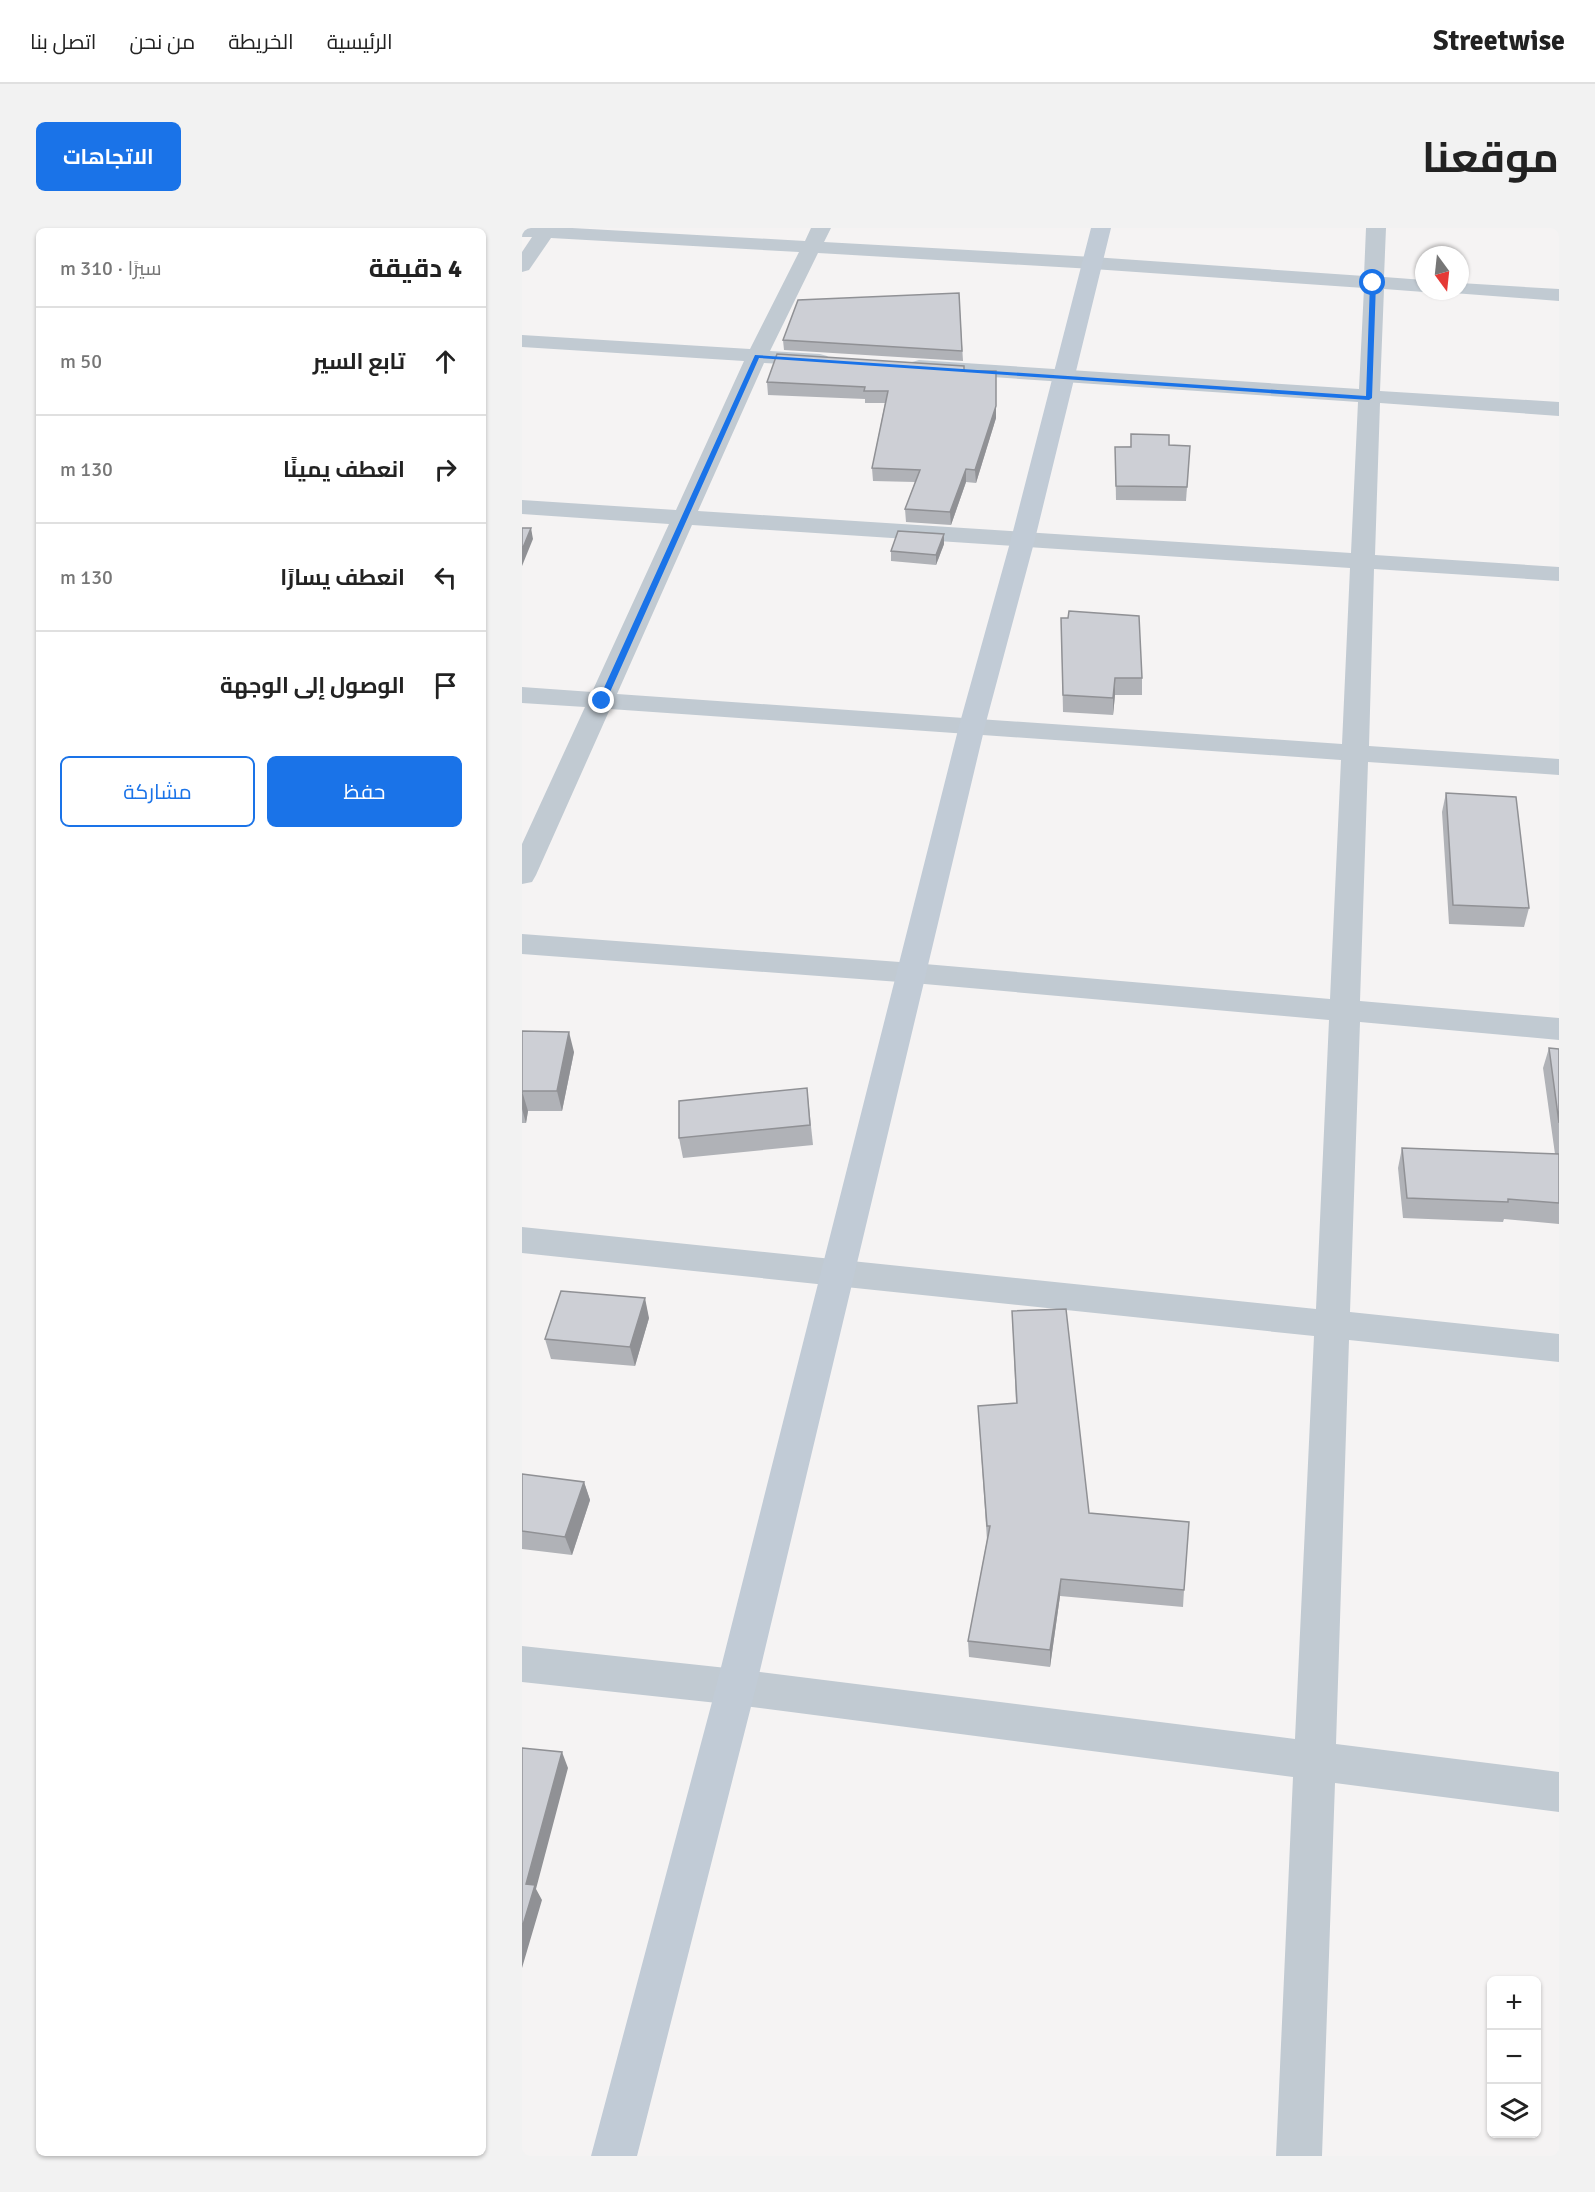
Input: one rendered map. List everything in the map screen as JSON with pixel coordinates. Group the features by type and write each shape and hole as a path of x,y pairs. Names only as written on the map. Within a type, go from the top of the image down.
{"main road":[{"path":"614,2156 736,1687 840,1272 972,726 1023,539 1101,228"}],"street":[{"path":"522,875 757,356 821,228"},
{"path":"1299,2156 1376,228"},
{"path":"522,266 547,230"},
{"path":"522,231 547,230 1093,263 1415,285"},
{"path":"1469,289 1559,295"},
{"path":"522,341 840,361"},
{"path":"899,365 1559,409"},
{"path":"522,507 1559,574"},
{"path":"522,695 1559,767"},
{"path":"522,944 913,973 1559,1029"},
{"path":"522,1240 1559,1348"},
{"path":"522,1664 736,1687 1559,1792"}],"building":[{"path":"959,293 962,351 783,340 798,300"},
{"path":"777,354 964,366 964,371 996,371 996,406 975,470 966,469 950,512 905,509 920,470 872,468 888,391 864,391 865,387 767,382"},
{"path":"1131,434 1169,435 1169,445 1190,446 1187,487 1116,486 1115,447 1131,447"},
{"path":"522,528 531,528 522,550"},
{"path":"898,531 944,534 936,555 891,551"},
{"path":"1069,611 1139,616 1142,678 1115,678 1113,698 1063,695 1061,618 1068,618"},
{"path":"1446,793 1516,797 1529,908 1453,905"},
{"path":"522,1031 569,1032 557,1091 522,1091"},
{"path":"1549,1048 1559,1049 1559,1123"},
{"path":"807,1088 810,1125 679,1138 679,1101"},
{"path":"1402,1148 1559,1154 1559,1203 1508,1199 1508,1202 1407,1198"},
{"path":"561,1291 645,1298 630,1347 545,1339"},
{"path":"1066,1309 1089,1513 1189,1522 1184,1590 1061,1579 1050,1650 968,1641 990,1526 987,1526 978,1406 1017,1403 1012,1311"},
{"path":"522,1474 584,1482 565,1537 522,1531"},
{"path":"522,1748 562,1752 526,1884 535,1885 522,1928"}],"route":[{"path":"602,701 757,356 1065,375 1369,398 1373,283"}]}
